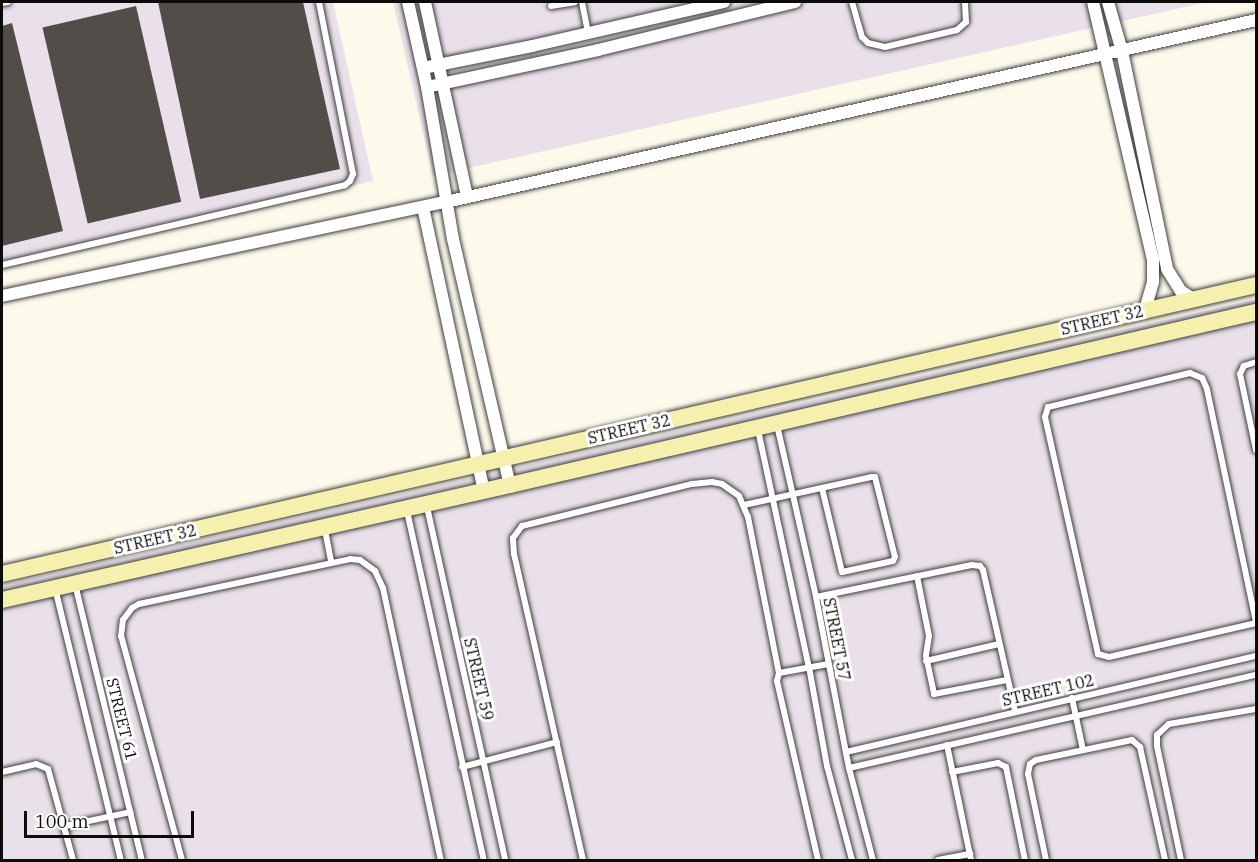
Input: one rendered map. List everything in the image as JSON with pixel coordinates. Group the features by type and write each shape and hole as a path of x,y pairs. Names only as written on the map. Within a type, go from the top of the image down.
{"main road":[{"name":"STREET 32","path":"2,574 1257,285"},
{"name":"STREET 32","path":"2,600 484,491 757,426 953,384 1257,312"},
{"path":"771,396 776,422"},
{"path":"751,401 757,426"},
{"path":"70,559 75,583"},
{"path":"50,564 55,588"}],"street":[{"path":"408,2 427,87 446,202 510,485"},
{"path":"425,2 467,197"},
{"path":"423,68 532,46 724,2"},
{"path":"427,87 795,2"},
{"path":"1093,2 1153,259 1153,282 1145,310"},
{"path":"1108,2 1122,51 1167,269 1181,291 1193,299"},
{"path":"2,296 446,202 1257,20"},
{"path":"532,46 535,63"},
{"path":"423,207 484,491"}],"lane":[{"path":"2,3 8,2"},
{"path":"2,265 345,185 350,181 353,174 319,2"},
{"path":"551,6 575,2"},
{"path":"582,2 588,33"},
{"path":"852,2 862,37 868,43 885,47 957,30 966,22 965,2"},
{"path":"1257,362 1244,366 1240,379 1257,450"},
{"path":"1190,373 1202,378 1207,389 1257,622 1109,657 1098,654 1045,417 1048,407 1190,373"},
{"name":"STREET 57","path":"776,422 816,597 849,768 873,861"},
{"name":"STREET 57","path":"757,426 809,667 827,766 852,861"},
{"path":"744,505 871,477 876,478 894,560 842,572 822,488"},
{"path":"583,861 514,554 513,538 517,531 530,524 702,482 722,484 731,489 744,505 779,673 777,681 818,861"},
{"name":"STREET 59","path":"426,503 505,861"},
{"path":"406,508 484,861"},
{"path":"324,526 331,561"},
{"path":"182,861 121,636 123,620 132,608 139,604 331,561 360,560 375,571 380,579 441,861"},
{"path":"816,597 975,564 980,566 983,570 1015,711"},
{"path":"917,576 929,636 926,661 932,692 936,696 1007,680"},
{"name":"STREET 61","path":"75,583 142,861"},
{"path":"55,588 121,861"},
{"path":"926,661 999,645"},
{"name":"STREET 102","path":"846,752 1257,656"},
{"path":"779,673 828,664"},
{"name":"STREET 102","path":"849,768 1257,675"},
{"path":"1072,698 1083,750"},
{"path":"1181,861 1156,746 1157,735 1169,724 1257,709"},
{"path":"1046,861 1029,767 1036,760 1129,740 1139,743 1165,861"},
{"path":"462,767 557,742"},
{"path":"938,861 970,857 947,746"},
{"path":"952,772 998,763 1006,767 1025,861"},
{"path":"2,772 36,764 48,769 73,861"},
{"path":"64,826 131,812"}],"shaded area":[{"path":"2,2 333,2 373,181 2,267"},
{"path":"393,2 1207,2 433,176"},
{"path":"1256,299 1256,860 2,860 2,585"}],"building":[{"path":"158,2 303,2 340,169 200,199"},
{"path":"136,6 181,202 88,223 42,28"},
{"path":"12,23 63,231 2,246 2,26"}]}
